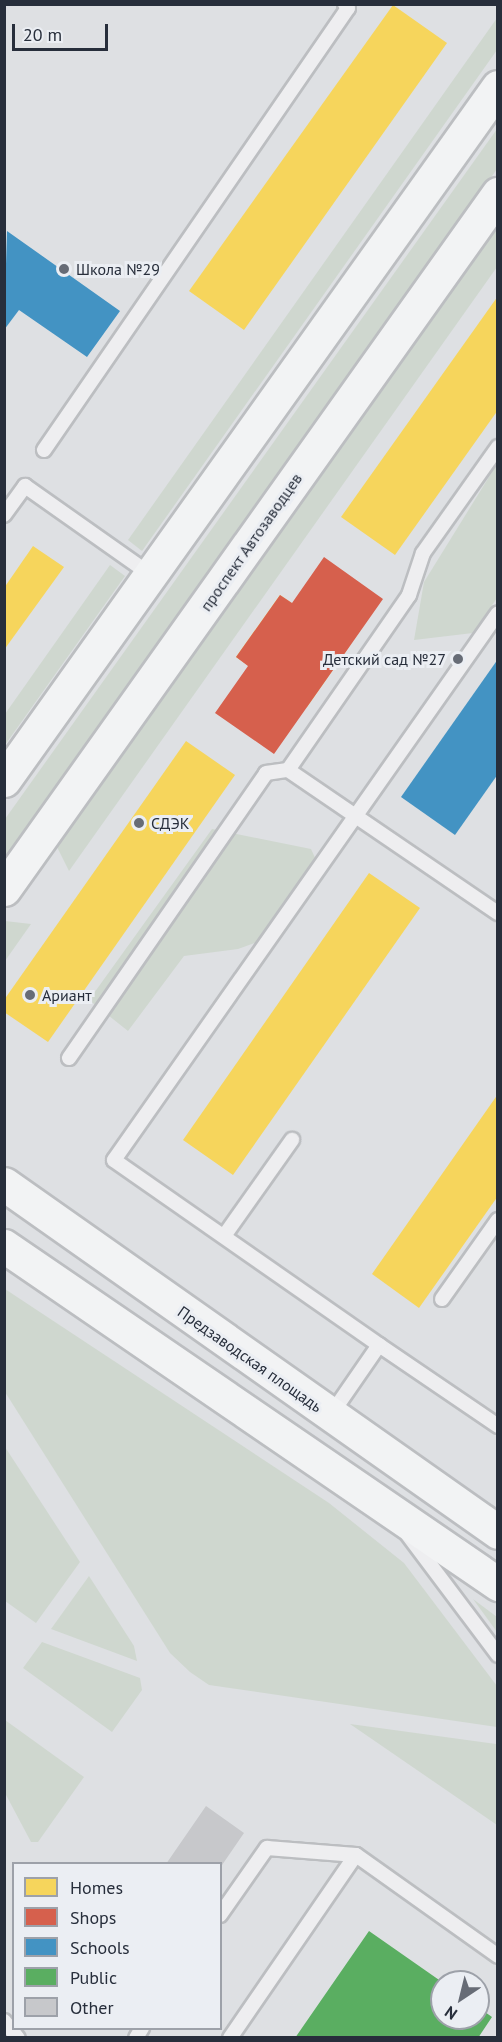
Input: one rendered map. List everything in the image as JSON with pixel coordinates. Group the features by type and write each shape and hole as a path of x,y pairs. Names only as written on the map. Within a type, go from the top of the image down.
{"main road":[{"path":"4,780 498,87"},
{"name":"проспект Автозаводцев","path":"4,890 498,194"},
{"name":"Предзаводская площадь","path":"4,1184 330,1416 498,1532"},
{"path":"4,1246 498,1584"}],"lane":[{"path":"44,450 348,8 345,4"},
{"path":"288,770 409,595 423,553 498,447"},
{"path":"4,515 25,486 151,575"},
{"path":"498,613 114,1160 498,1426"},
{"path":"69,1058 266,773 288,770 498,913"},
{"path":"224,1236 292,1140"},
{"path":"442,1299 498,1220"},
{"path":"330,1416 379,1345"},
{"path":"390,1512 498,1655"},
{"path":"222,1912 267,1848 356,1855 498,1956"},
{"path":"230,2037 356,1855"},
{"path":"4,2021 18,2037"}],"shaded area":[{"path":"497,18 497,50 142,551 128,540"},
{"path":"497,129 497,169 5,859 5,819"},
{"path":"497,226 497,267 69,871 57,847"},
{"path":"497,464 497,598 473,633 414,640 424,582"},
{"path":"110,565 125,576 5,745 5,714"},
{"path":"212,829 311,849 323,875 280,934 238,949 184,956 128,1031 89,1000"},
{"path":"4,921 31,924 5,961"},
{"path":"5,1289 329,1503 404,1563 497,1686 497,1727 209,1685 190,1672 170,1653 5,1392"},
{"path":"5,1447 80,1562 36,1623 5,1601"},
{"path":"89,1576 134,1646 137,1661 51,1629"},
{"path":"473,1599 497,1617 497,1632"},
{"path":"42,1642 140,1678 142,1690 112,1732 23,1668"},
{"path":"5,1720 84,1777 38,1842 31,1842 5,1793"},
{"path":"350,1724 496,1744 497,1825"}],"building: Homes":[{"path":"393,5 447,43 244,330 189,291"},
{"path":"498,296 498,410 395,555 341,517"},
{"path":"33,546 64,567 4,650 4,588"},
{"path":"280,595 351,644 307,707 236,657"},
{"path":"186,741 235,775 48,1042 4,1012 4,1000"},
{"path":"369,873 420,908 233,1175 183,1140"},
{"path":"498,1094 498,1196 419,1308 372,1274"}],"building: Shops":[{"path":"324,557 383,599 274,754 215,713 248,666 236,657 280,595 292,603"}],"building: Schools":[{"path":"7,231 120,311 87,357 19,310 4,330"},
{"path":"498,659 498,774 455,835 401,797"}],"building: Public":[{"path":"369,1931 430,1974 430,2030 483,2030 478,2038 295,2038"}],"building: Other":[{"path":"206,1806 244,1833 222,1865 222,1862 167,1862"}],"place":[{"name":"Школа №29","path":"64,269"},
{"name":"Детский сад №27","path":"458,659"},
{"name":"СДЭК","path":"139,823"},
{"name":"Ариант","path":"30,995"}]}
